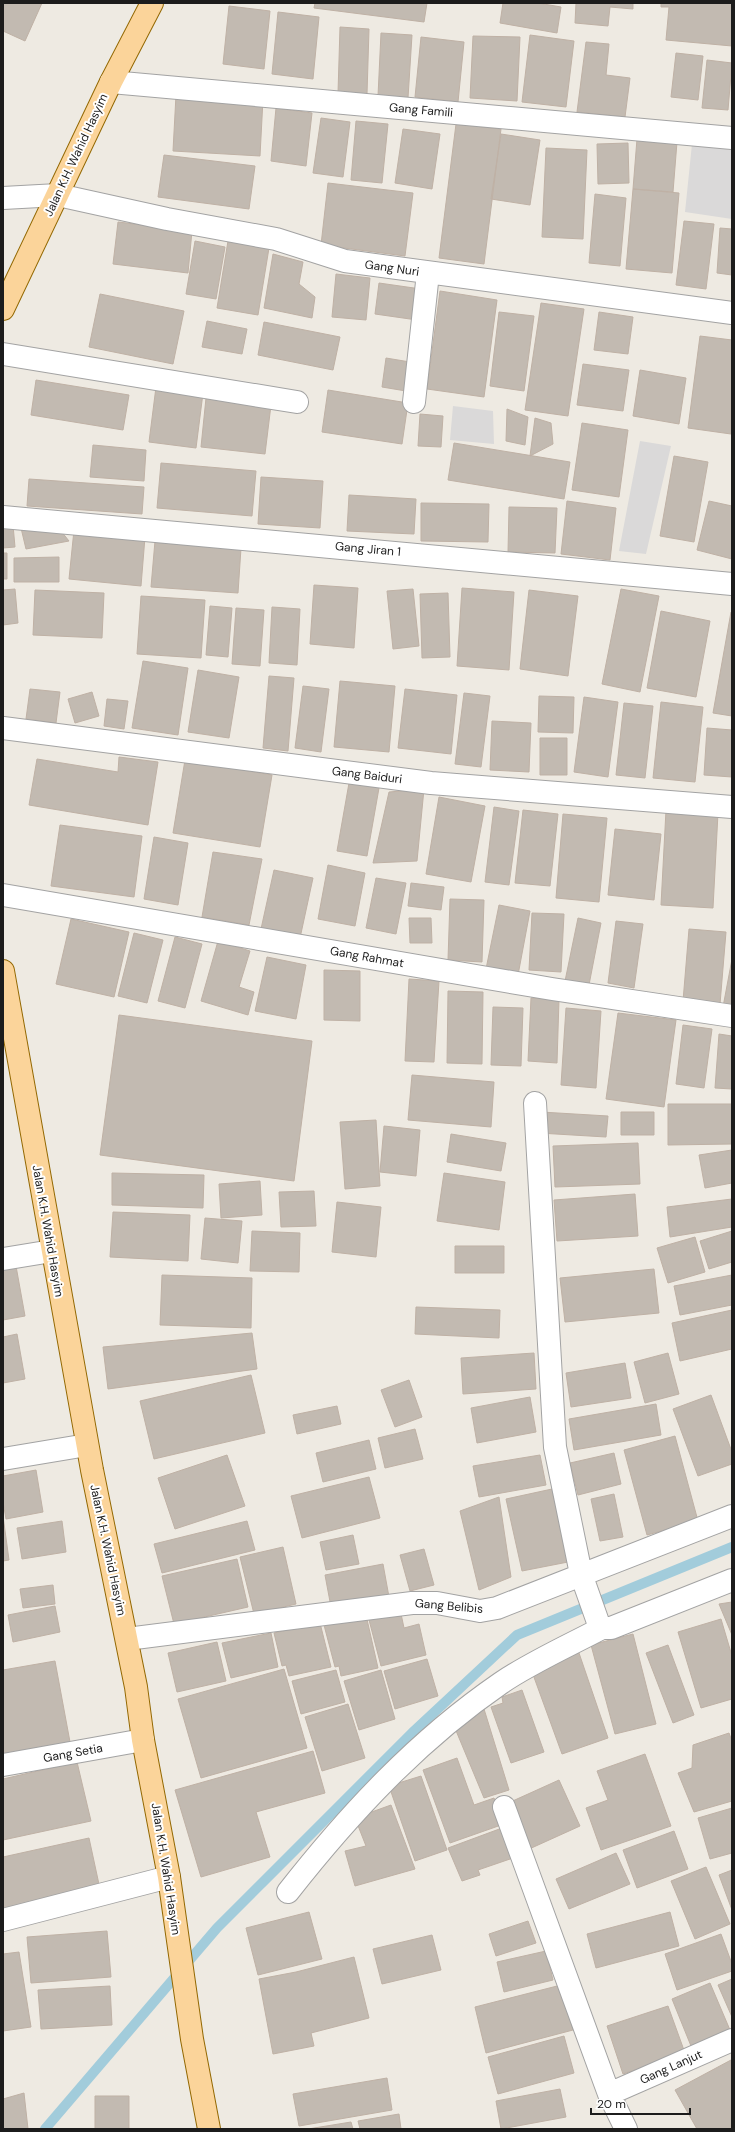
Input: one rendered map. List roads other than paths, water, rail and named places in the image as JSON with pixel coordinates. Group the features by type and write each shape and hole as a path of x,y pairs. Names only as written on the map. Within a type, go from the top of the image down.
{"main road":[{"name":"Jalan K.H. Wahid Hasyim","path":"3,309 111,82 152,3"},
{"name":"Jalan K.H. Wahid Hasyim","path":"3,971 88,1445 127,1639 143,1740 170,1885 192,2039 209,2129"}],"street":[{"name":"Gang Famili","path":"111,82 732,138"},
{"name":"Gang Nuri","path":"3,198 58,195 167,219 276,239 345,261 732,313"},
{"path":"414,402 428,273"},
{"path":"3,354 297,402"},
{"name":"Gang Jiran 1","path":"3,517 732,584"},
{"name":"Gang Baiduri","path":"3,728 431,783 732,806"},
{"name":"Gang Rahmat","path":"3,895 552,989 732,1016"},
{"path":"535,1103 554,1447 583,1581 601,1626"},
{"path":"3,1259 52,1251"},
{"path":"3,1459 88,1445"},
{"name":"Gang Belibis","path":"127,1639 412,1602 437,1603 480,1611 497,1608 583,1581 732,1516"},
{"path":"288,1892 324,1845 410,1755 459,1713 503,1682 601,1626 611,1628 732,1580"},
{"name":"Gang Setia","path":"3,1766 143,1740"},
{"path":"504,1807 609,2094 626,2129"},
{"path":"3,1920 170,1885"},
{"name":"Gang Lanjut","path":"609,2094 732,2040"}],"waterway":[{"path":"45,2129 217,1928 412,1733 517,1635 732,1547"}]}
